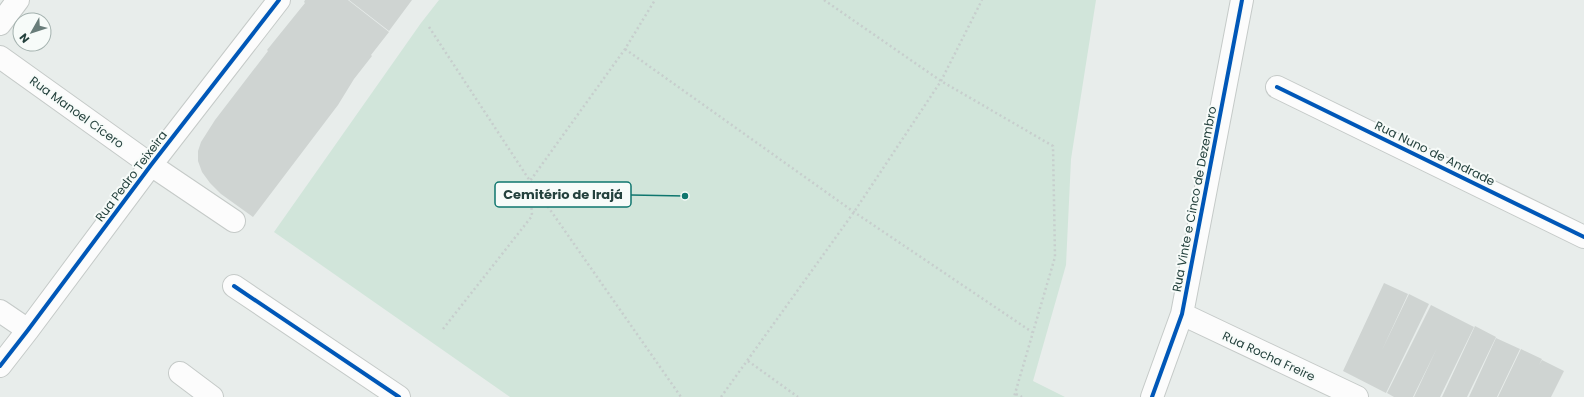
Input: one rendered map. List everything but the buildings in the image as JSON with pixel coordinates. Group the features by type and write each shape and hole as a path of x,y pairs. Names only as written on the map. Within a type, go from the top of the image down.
{"street":[{"path":"0,24 18,0"},
{"name":"Rua Pedro Teixeira","path":"0,366 151,165 279,0"},
{"name":"Rua Vinte e Cinco de Dezembro","path":"1152,397 1182,314 1242,0"},
{"name":"Rua Manoel Cícero","path":"0,57 151,165 234,221"},
{"name":"Rua Nuno de Andrade","path":"1277,87 1584,237"},
{"path":"234,286 399,397"},
{"path":"0,311 28,330"},
{"name":"Rua Rocha Freire","path":"1182,314 1357,397"},
{"path":"180,373 212,397"}],"path":[{"path":"443,328 532,216 530,182 625,49 655,0"},
{"path":"824,0 942,81 1053,146 1055,257 1032,332 1015,396 1022,397"},
{"path":"721,397 748,362 854,212 942,81 982,0"},
{"path":"430,27 530,182 681,397"},
{"path":"625,49 854,212 1032,332"},
{"path":"748,362 798,397"}],"green space":[{"path":"439,0 1096,0 1071,159 1066,265 1033,381 1065,397 510,397 274,232 421,23"}],"cycle path":[{"path":"0,366 151,165 279,0"},
{"path":"1152,397 1182,314 1242,0"},
{"path":"1277,87 1584,237"},
{"path":"234,286 399,397"}],"place":[{"name":"Cemitério de Irajá","path":"685,196"}]}
